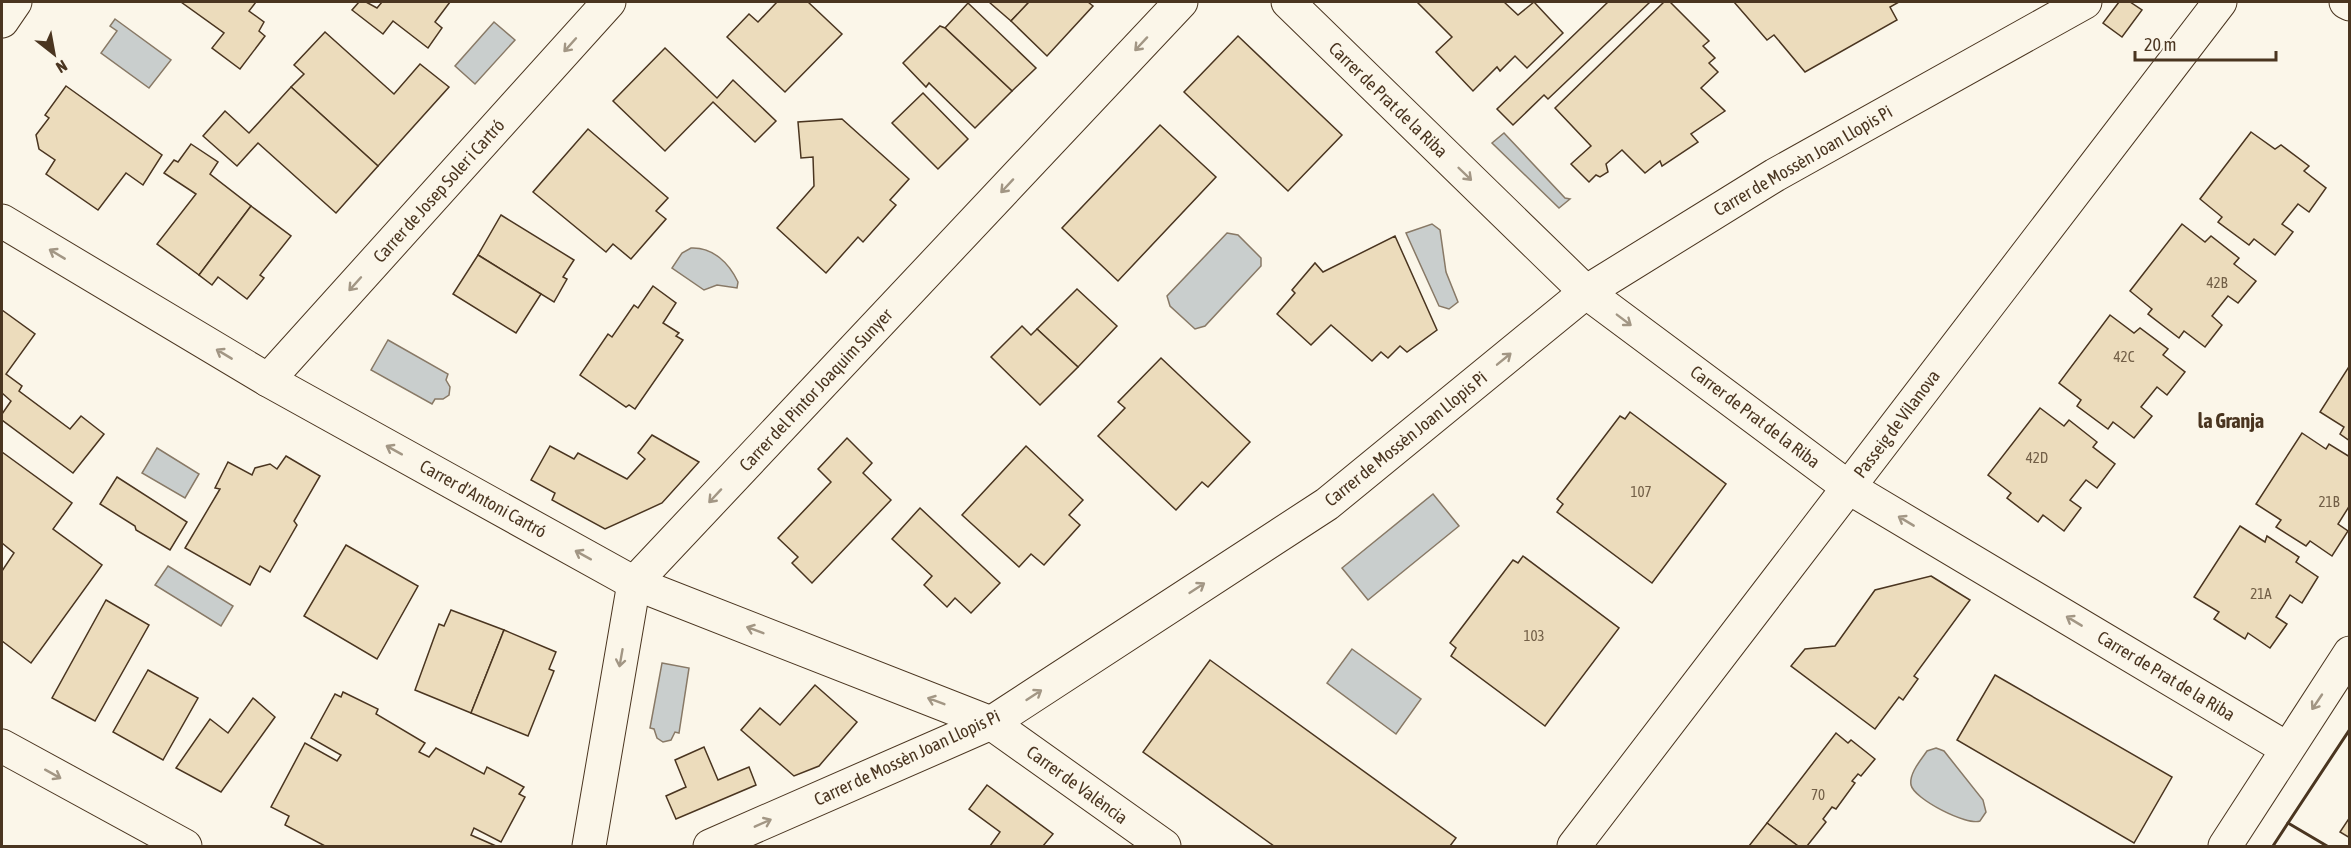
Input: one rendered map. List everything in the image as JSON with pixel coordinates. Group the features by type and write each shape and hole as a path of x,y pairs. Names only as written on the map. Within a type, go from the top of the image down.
{"street":[{"path":"2,21 15,2"},
{"name":"Carrer de Josep Soler i Cartró","path":"268,380 609,2"},
{"name":"Carrer del Pintor Joaquim Sunyer","path":"634,583 1181,2"},
{"name":"Carrer de Prat de la Riba","path":"1288,2 1586,292 1848,487 2286,748"},
{"name":"Carrer de Mossèn Joan Llopis Pi","path":"710,846 991,723 1327,504 1586,292 1775,175 2085,2"},
{"name":"Passeig de Vilanova","path":"1574,846 2220,2"},
{"name":"Carrer d'Antoni Cartró","path":"2,221 268,380 634,583 991,723"},
{"path":"589,846 634,583"},
{"path":"2225,846 2349,653"},
{"name":"Carrer de València","path":"991,723 1164,846"},
{"path":"2,746 185,846"}],"shaded area":[{"path":"115,19 171,60 149,88 101,53 117,31 110,26"},
{"path":"494,22 515,40 475,84 455,66"},
{"path":"1504,133 1565,198 1570,199 1559,208 1492,143"},
{"path":"1432,224 1440,230 1446,272 1458,302 1449,309 1439,306 1406,233"},
{"path":"1227,233 1238,235 1261,258 1261,266 1205,326 1195,329 1170,306 1167,296"},
{"path":"691,248 713,253 725,263 738,282 737,288 717,285 704,290 672,268 682,253"},
{"path":"388,340 448,374 446,380 450,387 449,395 443,399 435,399 432,404 371,370"},
{"path":"157,448 199,474 185,498 142,473"},
{"path":"1433,494 1459,526 1368,600 1342,568"},
{"path":"168,566 233,606 221,626 155,585"},
{"path":"1352,649 1421,699 1396,734 1327,683"},
{"path":"662,663 689,668 679,733 675,732 671,740 663,742 657,738 654,729 650,728"},
{"path":"1936,748 1944,751 1983,800 1986,812 1980,821 1964,819 1942,810 1914,791 1911,780 1914,771 1927,751"}],"building":[{"path":"181,2 256,2 249,11 264,22 259,31 265,36 240,69 212,48 224,33"},
{"path":"359,2 366,2 377,8 382,2 450,2 435,22 442,28 428,48 393,21 383,34 352,10"},
{"path":"777,2 808,2 842,34 785,92 727,37 749,14 758,22"},
{"path":"989,2 1029,2 1011,21"},
{"path":"1029,2 1088,2 1093,6 1047,56 1011,21"},
{"path":"1417,2 1504,2 1518,15 1534,2 1563,33 1527,68 1515,56 1500,71 1497,67 1473,91 1436,52 1452,37"},
{"path":"1608,2 1650,2 1548,99 1544,95 1513,125 1497,109"},
{"path":"1664,2 1670,2 1709,41 1703,46 1715,58 1709,63 1718,72 1701,88 1725,111 1691,134 1698,142 1662,166 1660,161 1645,173 1622,150 1606,164 1608,172 1600,177 1596,175 1589,182 1571,164 1591,146 1555,108"},
{"path":"1734,2 1899,2 1890,7 1897,20 1805,72 1774,35 1767,40"},
{"path":"2119,2 2130,2 2142,10 2122,37 2103,23"},
{"path":"968,3 1036,68 1012,91 945,28"},
{"path":"940,26 945,28 1012,91 975,128 929,83 926,87 903,63"},
{"path":"325,32 394,94 420,64 449,87 378,166 291,87 304,74 294,65"},
{"path":"1238,36 1342,135 1288,191 1184,92"},
{"path":"665,48 717,98 733,80 776,121 755,142 713,102 665,151 613,101"},
{"path":"66,86 162,155 143,185 126,173 98,210 46,174 55,160 39,149 36,135 49,118 45,115"},
{"path":"291,87 378,166 336,213 258,143 237,166 203,136 225,111 249,133"},
{"path":"923,93 968,139 938,169 892,123"},
{"path":"842,119 909,179 890,200 896,205 863,242 858,237 826,273 777,228 814,186 813,157 801,158 798,122"},
{"path":"1160,125 1216,177 1118,281 1062,228"},
{"path":"588,129 668,198 656,211 666,219 631,259 613,244 606,252 533,192"},
{"path":"2251,132 2275,149 2281,145 2309,166 2304,171 2326,188 2309,212 2298,204 2282,224 2293,232 2275,255 2254,239 2249,245 2218,222 2222,217 2200,199"},
{"path":"191,144 218,162 210,174 251,206 199,275 157,244 196,194 164,173 174,160 178,162"},
{"path":"251,206 291,236 260,275 264,278 247,299 218,277 212,285 199,275"},
{"path":"501,215 574,260 563,277 567,279 554,302 478,255"},
{"path":"2182,224 2205,242 2211,236 2239,258 2234,264 2256,281 2238,303 2228,296 2212,316 2222,325 2205,347 2184,331 2179,338 2148,314 2152,309 2130,291"},
{"path":"1395,236 1437,330 1407,352 1400,346 1388,358 1381,352 1372,361 1331,325 1311,345 1277,314 1295,293 1292,290 1315,263 1323,272"},
{"path":"478,255 541,294 516,333 453,294"},
{"path":"653,286 676,303 663,323 679,333 676,336 683,340 635,409 629,405 626,407 580,375 608,334 612,337 634,305 638,308"},
{"path":"1077,289 1117,326 1078,367 1037,329"},
{"path":"2,310 35,334 6,374 22,386 19,391 70,429 81,416 104,434 73,473 2,420 2,414 11,401 2,393"},
{"path":"2110,315 2134,333 2140,328 2168,349 2163,355 2185,372 2167,395 2157,387 2141,407 2152,416 2134,438 2113,422 2108,429 2077,406 2081,400 2059,383"},
{"path":"1022,326 1031,335 1037,329 1078,367 1040,405 991,357"},
{"path":"1161,358 1250,442 1208,487 1202,482 1176,510 1098,436 1125,408 1118,402"},
{"path":"2350,365 2350,441 2340,434 2344,427 2320,412"},
{"path":"2040,408 2064,426 2069,420 2097,442 2093,447 2115,464 2097,488 2086,480 2070,500 2081,508 2064,531 2043,515 2038,522 2007,498 2011,493 1988,475"},
{"path":"1630,412 1726,484 1652,583 1557,512 1563,504 1557,499 1620,416 1625,419"},
{"path":"2302,433 2326,449 2329,444 2350,457 2350,505 2338,524 2348,531 2332,556 2310,541 2306,546 2276,527 2281,520 2256,504"},
{"path":"652,435 699,462 662,503 605,529 552,500 555,493 531,480 550,446 574,459 578,453 627,479 645,459 638,453"},
{"path":"847,438 872,463 863,473 891,500 812,583 792,563 798,557 778,538 831,482 818,469"},
{"path":"1026,446 1083,500 1069,515 1080,525 1044,565 1031,554 1019,567 962,515"},
{"path":"2,452 72,503 53,529 102,565 31,663 2,641 2,571 14,553 2,543"},
{"path":"286,456 320,476 294,521 297,525 270,572 260,566 250,585 185,548 220,489 215,488 228,462 252,475 255,468 270,464 277,469"},
{"path":"117,477 187,522 170,550 136,530 135,526 100,504"},
{"path":"920,508 1000,583 971,613 955,598 947,607 924,585 932,576 892,539"},
{"path":"2240,526 2265,542 2267,536 2299,557 2296,562 2318,577 2302,603 2290,595 2276,617 2287,624 2270,648 2248,633 2245,639 2214,619 2219,612 2194,597"},
{"path":"346,545 418,586 377,659 304,616"},
{"path":"1523,556 1619,628 1545,726 1451,656 1456,648 1450,643 1513,560 1518,563"},
{"path":"1931,576 1970,600 1914,676 1918,679 1903,700 1899,697 1875,729 1791,666 1805,649 1835,646 1875,590"},
{"path":"106,600 149,625 95,721 52,698"},
{"path":"451,610 504,630 471,713 415,690 439,624 444,626"},
{"path":"504,630 556,652 549,669 554,671 528,736 471,713"},
{"path":"1210,660 1456,838 1450,846 1274,846 1143,752"},
{"path":"148,670 198,698 163,760 113,732"},
{"path":"1995,675 2172,777 2134,843 1957,740"},
{"path":"815,685 857,722 819,766 794,776 741,730 760,708 780,725"},
{"path":"343,692 378,709 376,714 425,743 419,752 429,757 436,748 484,774 487,767 524,787 519,794 525,797 501,842 474,828 471,835 496,846 325,846 285,825 289,816 271,807 305,743 337,761 341,755 311,738 335,694 341,697"},
{"path":"253,698 275,717 221,792 176,768 210,719 228,733"},
{"path":"1836,733 1848,743 1851,740 1875,759 1861,776 1858,774 1852,781 1855,783 1836,809 1832,807 1823,819 1826,822 1807,846 1798,846 1767,823"},
{"path":"704,747 718,780 749,767 756,785 676,819 666,796 686,787 675,760"},
{"path":"987,785 1053,834 1043,846 990,846 1000,832 969,809"},
{"path":"2350,817 2350,838 2340,832"},
{"path":"1767,823 1798,846 1749,846"}],"wall":[{"path":"2327,846 2288,823 2350,729"},
{"path":"2273,846 2288,823"}],"district":[{"name":"la Granja","path":"2231,421"}]}
